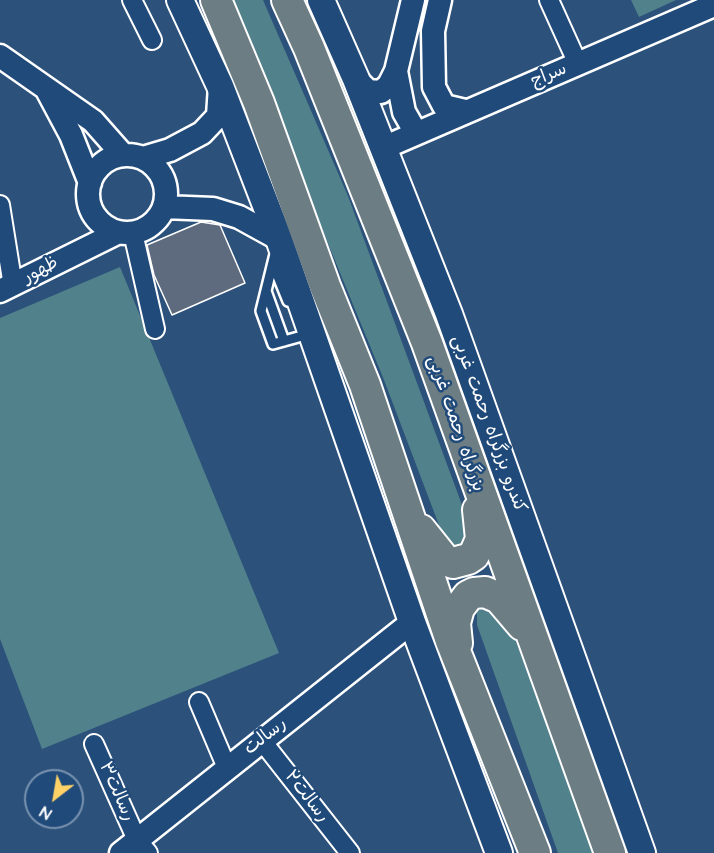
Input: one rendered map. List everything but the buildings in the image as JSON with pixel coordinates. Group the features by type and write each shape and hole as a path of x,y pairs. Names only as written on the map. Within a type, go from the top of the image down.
{"highway":[{"path":"216,0 259,103 321,276 365,385 466,678 535,853"},
{"name":"بزرگراه رحمت غربی","path":"286,0 322,80 423,332 610,853"},
{"path":"402,496 438,555 453,563 468,559 474,555 481,539 470,467"},
{"path":"466,678 458,648 455,623 459,608 468,596 474,593 492,594 504,601 537,651"}],"main road":[{"path":"180,0 220,86 279,239 309,340 499,853"},
{"name":"کندرو بزرگراه رحمت غربی","path":"321,0 356,79 449,314 642,853"}],"street":[{"path":"132,0 152,40"},
{"path":"356,79 368,91 381,92 389,85 396,71 413,0"},
{"path":"440,0 433,31 434,87 444,106 465,111"},
{"path":"549,0 578,64"},
{"name":"سراج","path":"383,148 714,4"},
{"path":"407,24 433,31"},
{"path":"0,56 45,86 93,121 133,157 155,167 163,179 166,193 164,207 157,219 146,228 126,232 100,221 70,135 45,86"},
{"path":"396,71 404,112 416,133"},
{"path":"81,249 90,193 102,164 171,150 202,133 218,116 220,86"},
{"path":"0,205 6,288"},
{"path":"164,207 213,209 239,217 279,239"},
{"path":"126,232 155,329"},
{"name":"ظهور","path":"6,288 81,249 126,232"},
{"name":"رسالت","path":"136,849 227,768 412,621"},
{"path":"199,702 227,768"},
{"name":"رسالت۲","path":"262,741 350,853"},
{"name":"رسالت۳","path":"94,744 136,849"}],"lane":[{"path":"279,239 261,312 273,344 309,340"},
{"path":"273,264 293,315"},
{"path":"298,325 309,340"}],"green space":[{"path":"228,0 263,0 348,196 472,532 468,544 458,549 445,541 384,380"},
{"path":"302,0 310,0 400,221 472,410 468,416"},
{"path":"631,0 676,0 639,17"},
{"path":"120,267 279,653 42,749 0,639 0,318"},
{"path":"477,604 507,618 595,853 558,853 477,625"}]}
